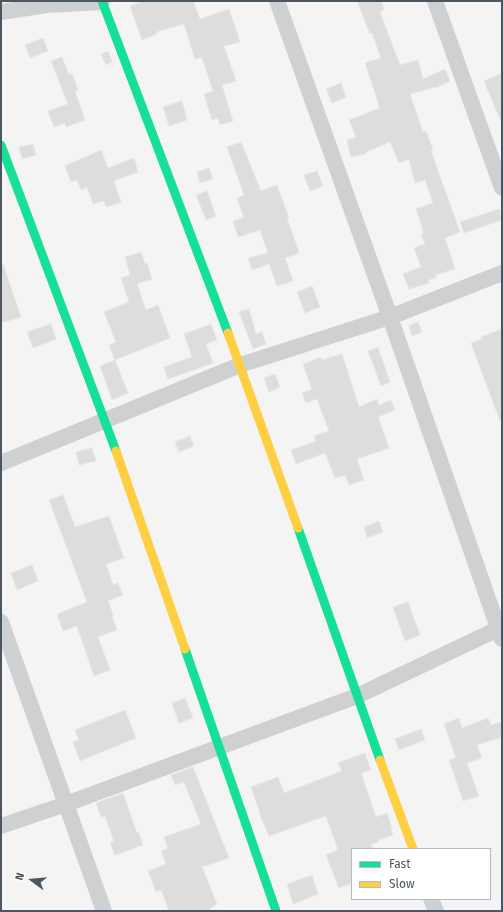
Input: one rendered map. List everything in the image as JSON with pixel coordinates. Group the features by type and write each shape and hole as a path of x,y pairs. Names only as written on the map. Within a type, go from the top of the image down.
{"street":[{"path":"1,12 47,5 102,1 240,365 357,696 413,848"},
{"path":"1,826 66,804 357,696 501,632 277,1"},
{"path":"435,1 502,188"},
{"path":"1,145 106,420 218,748 276,911"},
{"path":"1,463 240,365 390,317 502,273"},
{"path":"1,622 104,911"},
{"path":"431,900 436,911"}],"building":[{"path":"144,1 193,1 200,19 229,9 240,42 224,46 236,81 222,85 233,121 220,125 218,118 212,120 204,94 213,91 202,57 195,59 184,24 156,32 157,34 142,40 130,6"},
{"path":"357,1 381,1 384,10 380,12 400,65 418,60 423,79 445,69 450,81 436,88 410,94 423,132 426,131 433,150 431,151 460,232 445,238 455,269 435,275 436,278 428,280 429,283 409,289 403,274 421,267 414,248 425,244 421,235 424,233 416,209 433,203 425,180 415,183 409,159 399,163 390,142 366,152 366,154 351,157 347,140 356,137 349,120 380,108 365,63 381,58 372,33 370,34"},
{"path":"43,38 48,51 30,58 25,45"},
{"path":"108,51 112,62 106,65 101,54"},
{"path":"62,57 69,75 72,74 78,90 75,91 85,120 66,127 65,123 54,127 48,111 68,104 51,61"},
{"path":"502,73 502,124 484,81"},
{"path":"341,83 346,97 332,103 326,89"},
{"path":"182,101 187,120 169,126 163,107"},
{"path":"241,142 261,191 277,185 299,252 285,258 293,281 277,286 269,264 252,270 248,258 268,253 260,230 238,237 233,221 244,218 237,198 244,195 227,147"},
{"path":"33,144 36,155 22,159 19,147"},
{"path":"101,150 108,168 134,158 138,172 114,181 121,202 106,207 104,201 93,204 87,187 81,190 77,180 71,182 65,166"},
{"path":"209,168 213,179 200,183 197,172"},
{"path":"317,171 323,186 310,191 304,175"},
{"path":"207,191 216,216 206,220 196,195"},
{"path":"499,209 502,220 464,233 460,222"},
{"path":"141,252 145,264 147,263 152,279 137,284 146,310 158,305 170,338 115,360 109,345 116,342 104,312 129,302 121,278 130,275 125,257"},
{"path":"1,264 3,264 21,317 1,323"},
{"path":"312,286 320,307 305,313 297,292"},
{"path":"249,309 256,334 262,332 266,344 253,349 239,312"},
{"path":"418,322 422,332 412,336 409,326"},
{"path":"51,324 56,339 33,348 27,332"},
{"path":"211,324 217,340 206,344 213,363 168,379 164,367 192,357 184,334"},
{"path":"502,329 502,421 500,421 471,343 482,339 481,337"},
{"path":"378,347 390,382 381,386 368,351"},
{"path":"342,354 359,407 377,399 379,405 391,400 395,410 378,417 389,448 357,459 364,480 349,485 345,475 335,478 325,453 296,464 291,450 316,441 314,436 329,431 317,399 306,403 302,393 312,389 303,364 321,357 322,360"},
{"path":"115,360 128,393 112,400 100,366"},
{"path":"275,374 280,387 269,392 264,378"},
{"path":"190,436 194,446 179,452 175,442"},
{"path":"92,448 96,461 79,465 76,452"},
{"path":"63,495 75,527 109,516 124,558 106,564 113,585 118,583 123,595 108,601 117,630 98,637 110,670 94,676 77,626 63,631 57,614 87,602 49,500"},
{"path":"379,521 383,532 367,538 364,527"},
{"path":"32,565 38,581 17,590 11,573"},
{"path":"408,602 420,635 405,641 393,607"},
{"path":"185,698 193,718 179,723 172,703"},
{"path":"125,710 136,738 80,761 73,742 79,740 75,730"},
{"path":"459,718 462,728 488,718 491,725 502,722 502,737 477,745 482,758 467,763 479,796 463,801 449,760 456,758 444,724"},
{"path":"421,729 425,740 399,750 395,739"},
{"path":"365,753 371,770 361,773 376,817 387,813 393,835 371,844 373,848 351,848 351,883 339,888 326,855 338,850 326,816 269,836 259,813 251,787 278,777 284,793 342,771 338,763"},
{"path":"193,767 229,858 202,867 217,904 209,909 210,911 169,911 161,890 156,892 148,871 166,864 161,851 168,848 164,837 201,824 184,782 175,785 171,775"},
{"path":"123,793 137,833 139,833 143,845 115,855 110,843 114,842 105,816 101,817 96,803"},
{"path":"312,875 318,894 293,904 287,884"}],"traffic: fast":[{"path":"102,1 228,333"},
{"path":"1,145 116,451"},
{"path":"298,528 380,760"},
{"path":"185,649 276,911"}],"traffic: slow":[{"path":"228,333 298,528"},
{"path":"116,451 185,649"},
{"path":"380,760 413,848"}]}
